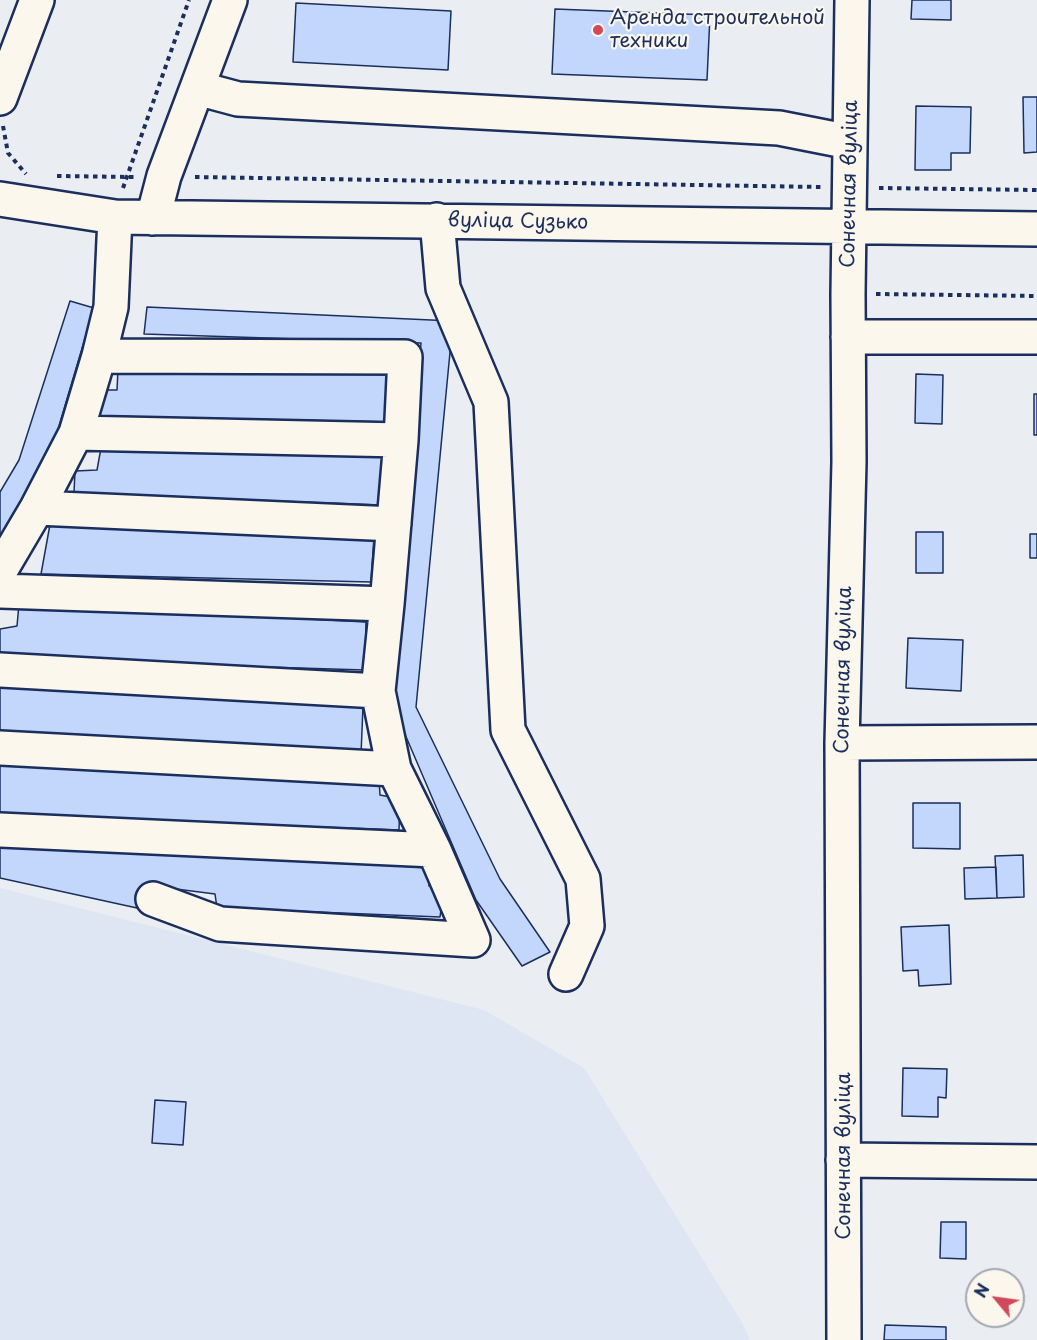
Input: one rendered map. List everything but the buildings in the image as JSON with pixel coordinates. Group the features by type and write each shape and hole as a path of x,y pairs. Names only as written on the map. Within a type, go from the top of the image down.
{"street":[{"path":"2,111 37,0"},
{"path":"153,218 164,176 230,0"},
{"name":"Сонечная вуліца","path":"844,1340 842,743 849,462 848,294 852,0"},
{"path":"197,88 238,99 779,128 850,141"},
{"name":"вуліца Сузько","path":"0,199 115,217 1037,229"},
{"path":"0,571 76,434 111,308 115,217"},
{"path":"437,220 442,288 491,402 508,730 583,879 587,926 566,974"},
{"path":"848,337 1037,337"},
{"path":"99,356 405,357 401,441 378,691 394,769 434,850 473,940 220,924 153,899"},
{"path":"76,434 401,441"},
{"path":"37,508 394,524"},
{"path":"0,591 387,604"},
{"path":"0,670 378,691"},
{"path":"842,743 1037,742"},
{"path":"0,748 394,769"},
{"path":"0,830 434,850"},
{"path":"843,1160 1037,1162"}],"path":[{"path":"115,217 126,178 189,0"},
{"path":"2,111 8,153 27,175"},
{"path":"49,175 126,178 164,176 1037,190"},
{"path":"848,294 1037,296"}],"shaded area":[{"path":"0,888 484,1010 584,1068 741,1321 750,1340 0,1340"}],"place":[{"name":"Аренда строительной техники","path":"598,30"}]}
